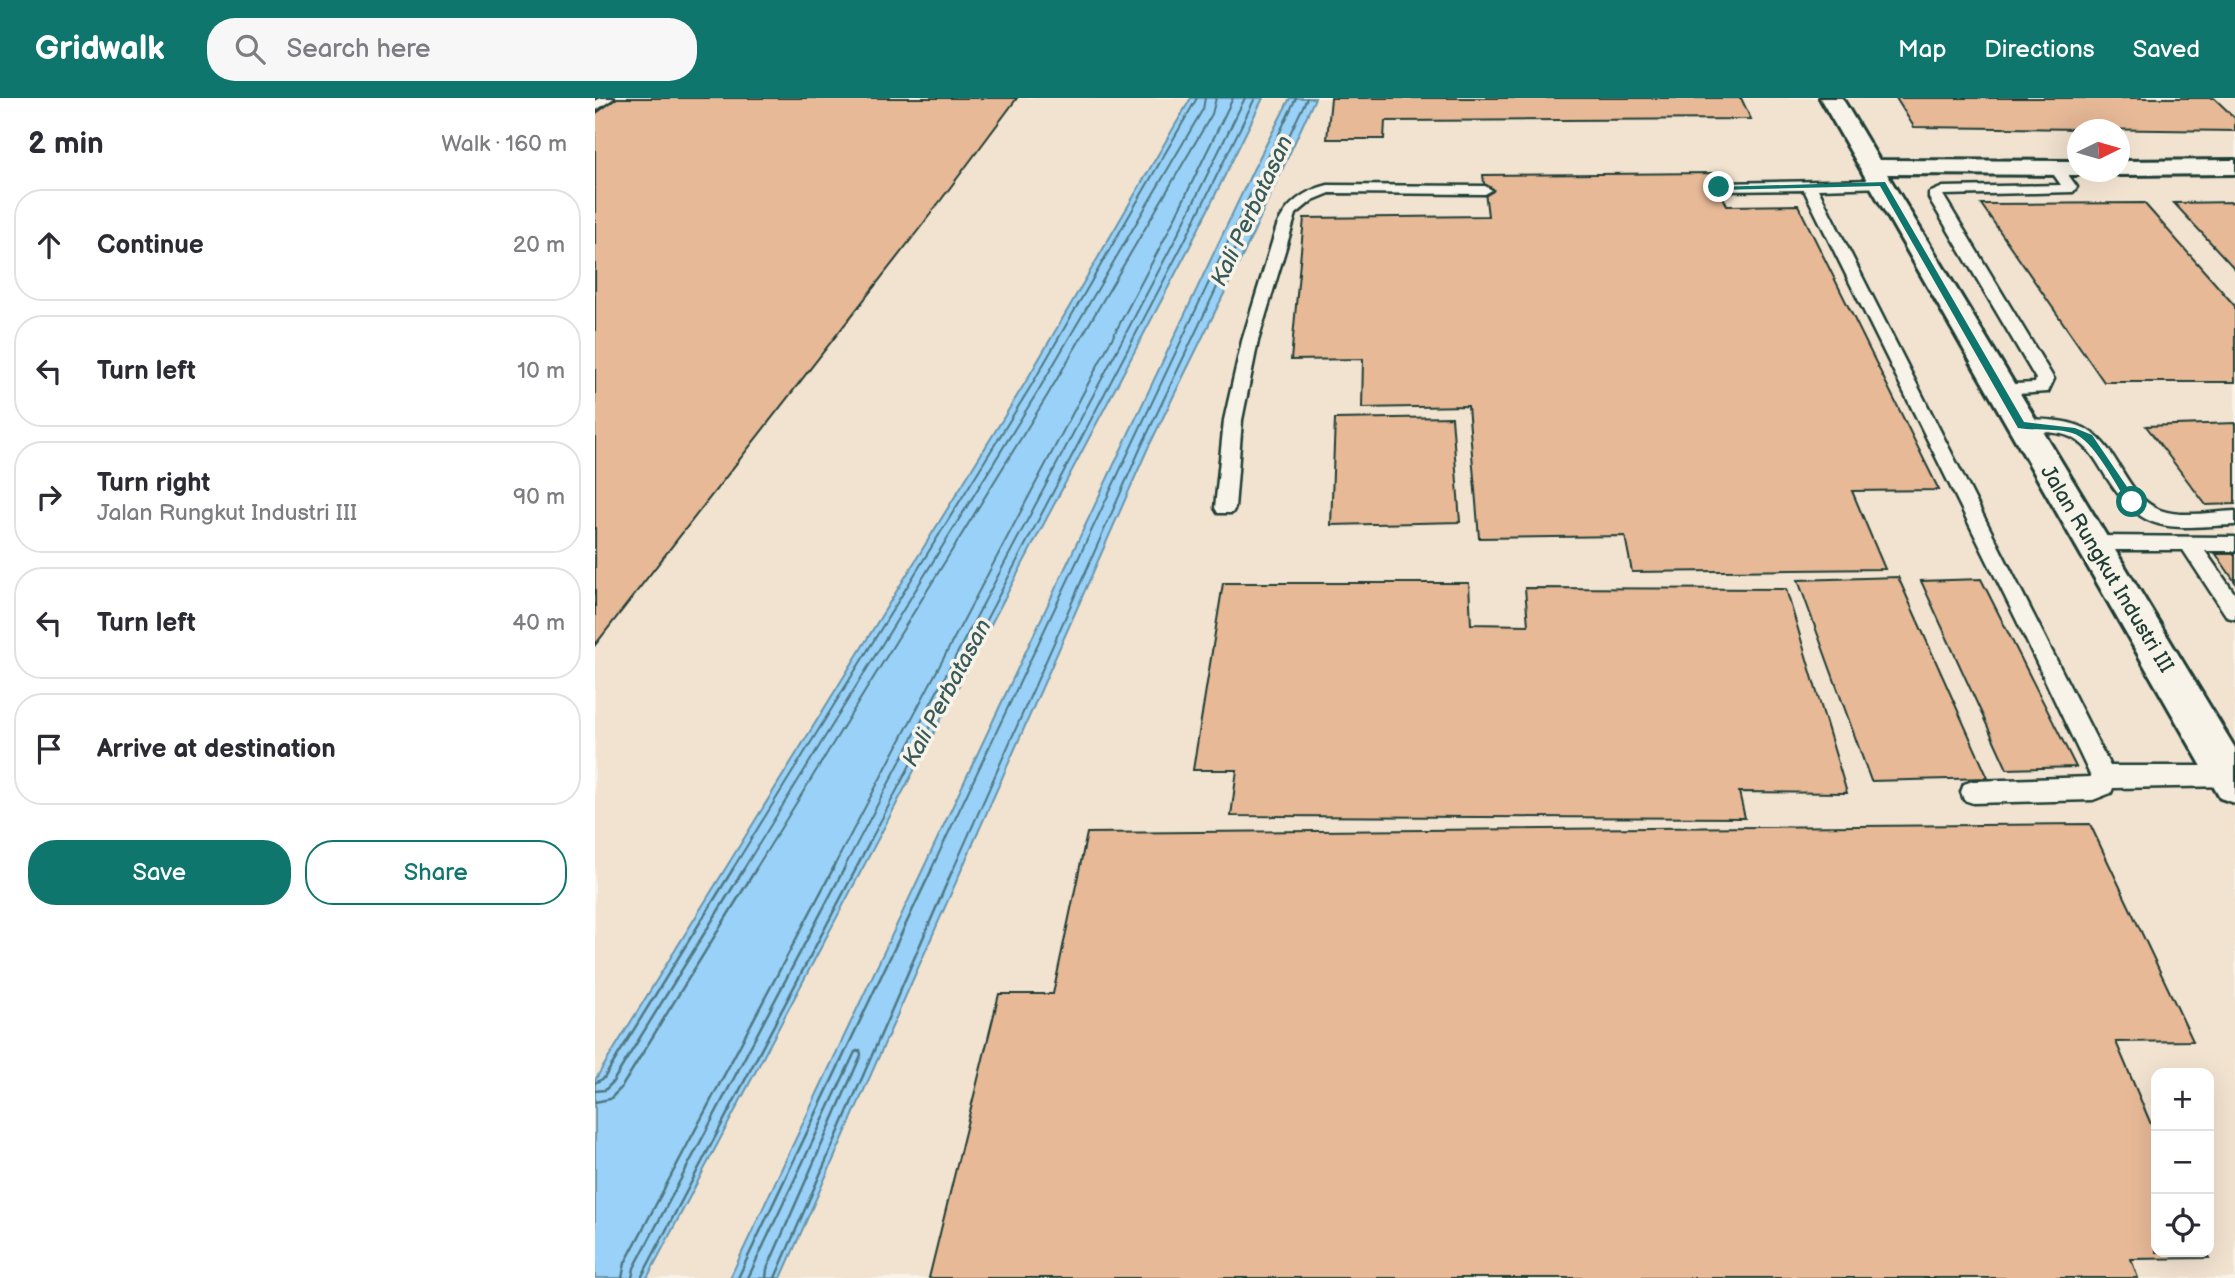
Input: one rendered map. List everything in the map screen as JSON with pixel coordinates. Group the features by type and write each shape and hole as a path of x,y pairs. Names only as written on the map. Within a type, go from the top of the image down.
{"street":[{"name":"Jalan Rungkut Industri III","path":"1831,98 2021,425 2233,781"},
{"path":"2130,168 2235,167"},
{"path":"1878,175 2067,168"}],"lane":[{"path":"595,107 608,98"},
{"path":"2000,389 2042,388 2045,379 1936,198 1936,193 2068,189 2067,168"},
{"path":"1719,187 1809,185 1878,175"},
{"path":"1809,185 2022,608 2102,777 2102,785 2093,789 1973,792"},
{"path":"1225,508 1233,420 1250,341 1290,212 1308,197 1328,189 1485,190"},
{"path":"2021,425 2048,426 2075,431 2089,437 2132,502 2151,515 2174,519 2235,518"},
{"path":"2092,543 2235,544"},
{"path":"2189,543 2235,611"},
{"path":"2102,777 2233,781"}],"shaded area":[{"path":"595,98 2235,98 2235,1278 595,1278"}],"water":[{"name":"Kali Perbatasan","path":"1191,98 1263,98 1190,246 647,1278 595,1278 595,1080 1025,383"},
{"name":"Kali Perbatasan","path":"1290,98 1315,98 1244,253 1147,450 781,1278 730,1278 1253,170"}],"building":[{"path":"617,98 1017,98 923,224 595,645 595,114"},
{"path":"1331,98 1741,98 1751,119 1385,121 1384,139 1327,139"},
{"path":"1896,98 2214,98 2235,118 2235,131 2130,130 2130,119 2067,119 2067,129 1914,127"},
{"path":"1713,173 1727,206 1798,205 1939,490 1852,491 1885,569 1632,572 1625,536 1479,538 1468,406 1362,408 1363,359 1291,360 1304,218 1488,216 1483,175"},
{"path":"2235,202 2235,269 2174,203"},
{"path":"2144,203 2235,306 2235,382 2104,382 1981,204"},
{"path":"1452,417 1460,522 1331,525 1335,419"},
{"path":"2235,423 2235,504 2206,505 2146,426"},
{"path":"2216,554 2235,554 2235,582"},
{"path":"1898,577 1988,778 1871,781 1798,580"},
{"path":"1981,579 2076,767 2007,769 1921,581"},
{"path":"1223,583 1469,583 1471,624 1528,625 1525,588 1786,589 1847,793 1739,792 1745,818 1231,816 1237,770 1193,770"},
{"path":"2090,824 2193,1041 2116,1042 2151,1124 2151,1257 2209,1258 2131,1259 2138,1278 929,1278 999,994 1053,994 1087,833"}],"route":[{"path":"1719,187 1883,184 2021,425 2048,426 2075,431 2089,437 2132,502"}]}
